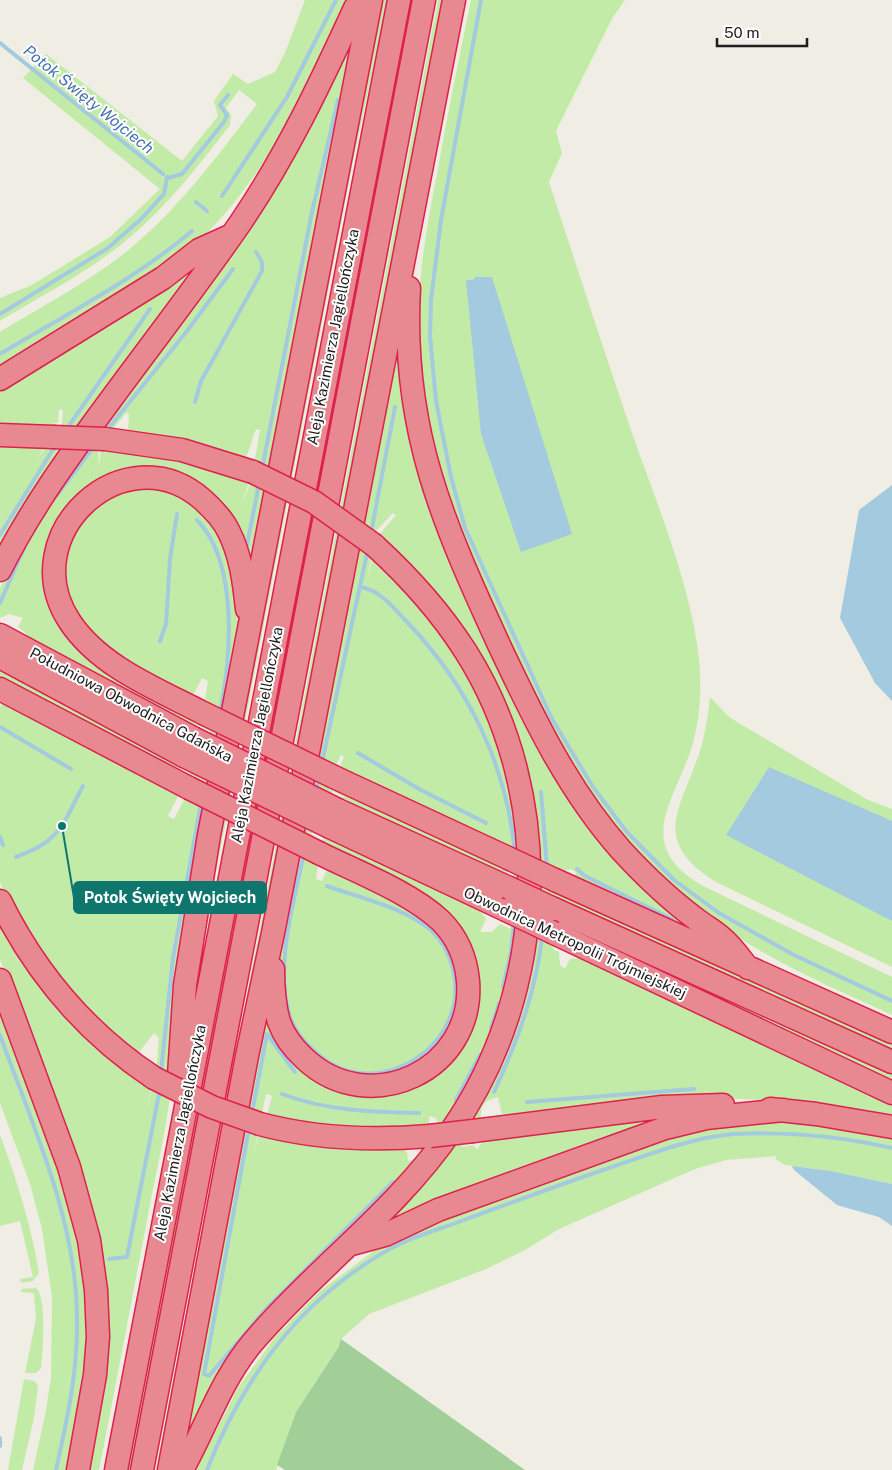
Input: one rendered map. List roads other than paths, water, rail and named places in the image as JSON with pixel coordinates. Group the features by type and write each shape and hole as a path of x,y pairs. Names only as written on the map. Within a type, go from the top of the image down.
{"highway":[{"path":"0,570 18,533 58,471 231,236 289,145 312,101 355,8 362,0"},
{"path":"174,1168 185,985 209,835 248,627 258,589 370,0"},
{"name":"Aleja Kazimierza Jagiellończyka","path":"116,1470 399,0"},
{"name":"Aleja Kazimierza Jagiellończyka","path":"142,1470 424,0"},
{"path":"169,1470 257,1002 273,933 454,0"},
{"path":"414,205 408,330 412,391 429,475 457,551 538,726 584,803 634,864 678,904 723,938 748,968"},
{"path":"0,379 163,278 199,250 231,236"},
{"path":"0,435 105,439 182,450 253,472 314,502 374,544 408,577 442,617 467,653 486,690 514,763 520,791 529,849 530,898 524,952 516,993 503,1032 481,1082 438,1150 403,1191 284,1309 252,1344 230,1375 182,1470"},
{"path":"248,627 241,565 229,530 213,509 188,489 162,480 146,478 122,481 96,492 83,503 64,529 55,556 54,579 59,601 70,623 91,646 122,669 203,713 334,777 555,880 892,1032"},
{"name":"Południowa Obwodnica Gdańska","path":"0,635 188,747"},
{"name":"Południowa Obwodnica Gdańska","path":"0,657 261,783"},
{"path":"0,689 189,788 319,852 426,908 452,934 466,965 469,994 464,1020 454,1041 436,1062 415,1076 386,1086 360,1086 343,1082 314,1068 295,1050 280,1023 273,992 273,933"},
{"name":"Obwodnica Metropolii Trójmiejskiej","path":"261,783 334,818 506,910 892,1092"},
{"name":"Obwodnica Metropolii Trójmiejskiej","path":"334,818 507,887 892,1062"},
{"path":"0,900 24,947 61,997 107,1043 154,1078 212,1107 260,1124 292,1132 351,1139 430,1136 662,1107 707,1104 784,1110 892,1128"},
{"path":"0,980 69,1167 89,1240 96,1290 98,1337 95,1374 78,1470"},
{"path":"349,1245 385,1235 438,1210 665,1128 706,1118 784,1110"}],"water":[{"path":"475,277 492,277 572,534 521,552 481,434 466,280 473,280"},
{"path":"892,485 892,701 875,683 840,618 859,510"},
{"path":"769,767 892,821 892,921 726,835"},
{"path":"792,1166 831,1171 892,1184 892,1226 879,1217 837,1205 794,1170"}],"waterway":[{"path":"222,196 287,97 336,0"},
{"path":"481,0 441,220 431,300 430,336 436,401 451,477 465,528 552,719 593,787 626,831 674,880 719,913 792,954 892,1001"},
{"name":"Potok Święty Wojciech","path":"0,43 163,174"},
{"path":"168,178 182,174 224,122 227,115 220,105 228,95"},
{"path":"262,469 312,212 338,100"},
{"path":"0,314 108,248 141,219 164,194 167,177"},
{"name":"Potok Święty Wojciech","path":"196,202 207,211"},
{"path":"0,354 123,281 170,249 192,231"},
{"name":"Potok Święty Wojciech","path":"195,402 201,381 262,271 262,262 256,252"},
{"path":"107,430 187,331 233,269"},
{"path":"66,430 150,309"},
{"path":"371,533 395,407"},
{"path":"0,535 55,446"},
{"path":"56,496 93,448"},
{"path":"247,545 259,484"},
{"name":"Potok Święty Wojciech","path":"160,641 166,624 170,559 177,514"},
{"path":"197,520 210,538 220,561 226,585 229,639 220,712"},
{"path":"0,603 24,548"},
{"path":"322,762 368,549"},
{"path":"361,587 381,596 408,623 430,648 467,701 494,759 511,821 515,854"},
{"path":"0,727 71,769"},
{"path":"358,753 419,789 486,823"},
{"path":"316,792 319,777"},
{"name":"Potok Święty Wojciech","path":"16,857 31,851 51,838 64,821 83,786"},
{"path":"541,792 547,868"},
{"path":"161,1072 173,958 201,803"},
{"path":"0,837 3,845"},
{"path":"304,853 291,911 285,951 285,990 290,1017 296,1029 309,1046 320,1056 344,1069 369,1073 393,1070 416,1059 435,1042 449,1021 455,996 453,969 450,958 439,938 420,922 394,909 327,886"},
{"path":"577,869 585,876 672,919"},
{"path":"503,987 511,952 514,923"},
{"path":"494,1092 530,997 542,937"},
{"path":"491,1028 499,1004"},
{"path":"252,1113 267,1034 295,1072"},
{"path":"0,1035 51,1174 70,1246 75,1283 77,1320 76,1358 68,1414 56,1470"},
{"path":"456,1100 480,1055"},
{"path":"109,1259 127,1257 160,1089"},
{"path":"527,1102 694,1089"},
{"path":"282,1094 299,1100 350,1110 419,1113"},
{"path":"249,1128 204,1374 209,1376 266,1309 393,1182"},
{"path":"207,1470 240,1401 268,1357 284,1337 319,1300 340,1282 374,1258 398,1245 603,1170 700,1139 733,1134 793,1134 852,1140 892,1148"},
{"name":"Potok Święty Wojciech","path":"0,1438 0,1446"}],"place":[{"name":"Potok Święty Wojciech","path":"62,826"}]}
